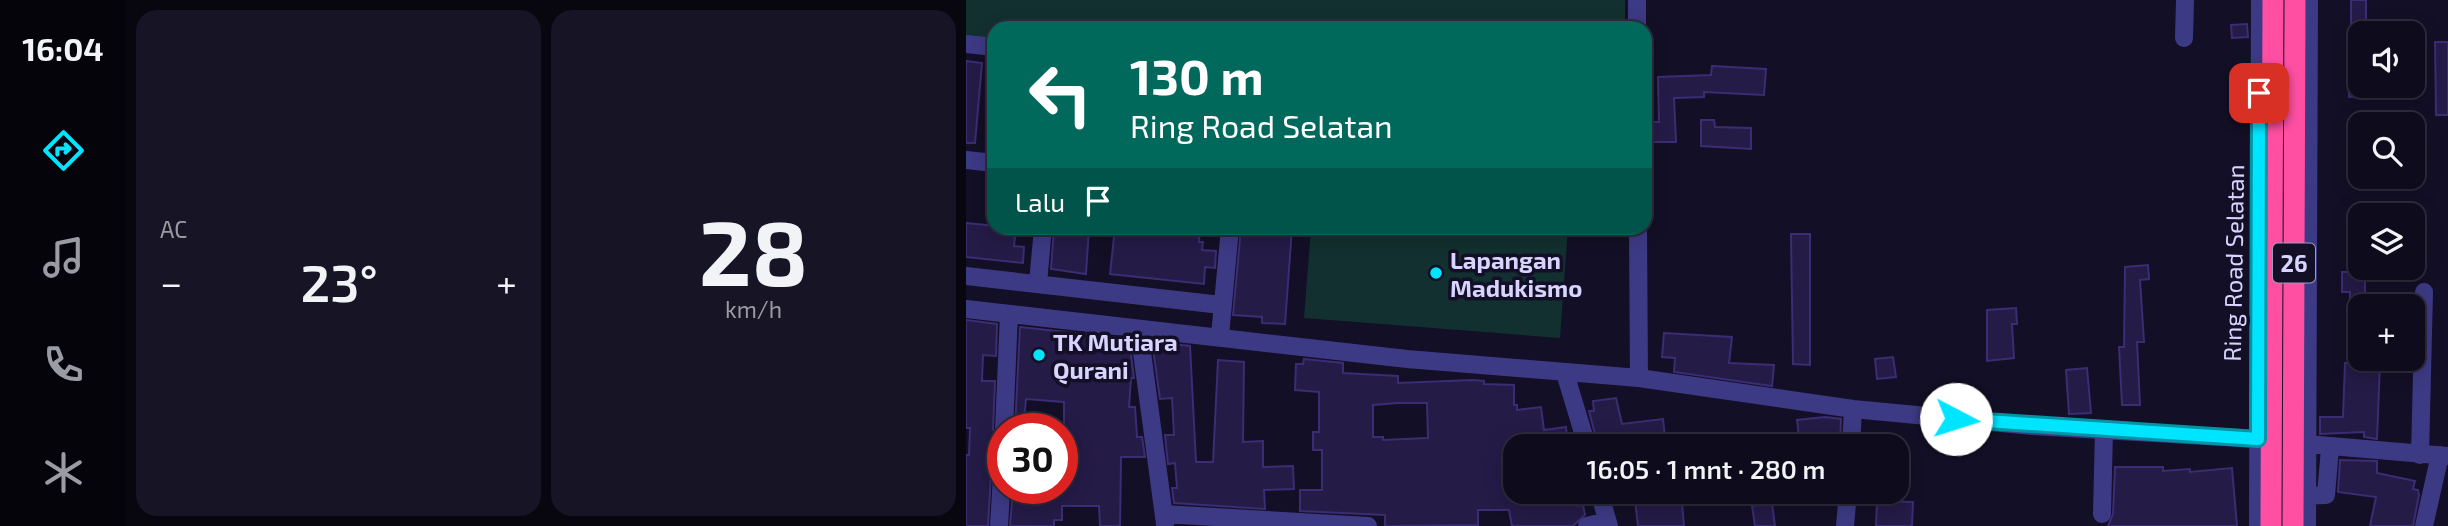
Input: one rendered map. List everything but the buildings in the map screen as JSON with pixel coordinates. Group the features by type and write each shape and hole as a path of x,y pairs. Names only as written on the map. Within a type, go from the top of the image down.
{"highway":[{"name":"26","path":"2271,526 2264,389 2273,0"},
{"name":"26","path":"2293,526 2300,496 2295,0"}],"street":[{"path":"1637,0 1637,21"},
{"path":"2184,38 2185,0"},
{"name":"Ring Road Selatan","path":"2258,526 2258,439 2264,389 2260,0"},
{"path":"2307,526 2300,496 2307,444 2309,0"},
{"path":"966,44 987,46"},
{"path":"966,160 987,162"},
{"path":"1038,284 1043,235"},
{"path":"1220,336 1229,235"},
{"path":"1638,235 1639,378"},
{"path":"966,276 1221,305"},
{"path":"2420,454 2424,292"},
{"path":"966,309 1407,359 1639,378 1853,410 2258,439"},
{"path":"1005,413 1009,314"},
{"path":"1139,330 1165,520 1368,526"},
{"path":"1565,373 1583,434"},
{"path":"1851,434 1853,410"},
{"path":"2102,514 2104,430"},
{"path":"2307,444 2444,456 2424,526"},
{"path":"2300,496 2327,494 2330,447"},
{"path":"999,526 1000,504"},
{"path":"1587,526 1608,524 1602,504"},
{"path":"1845,526 1847,504"}],"green space":[{"path":"966,0 1625,0 1625,21 987,21 987,38 966,36"},
{"name":"Lapangan Madukismo","path":"1310,235 1567,235 1560,338 1304,318"}],"place":[{"name":"Lapangan Madukismo","path":"1436,273"},
{"name":"TK Mutiara Qurani","path":"1039,355"}],"route":[{"path":"1956,419 2258,439 2256,390 2259,93"}]}
